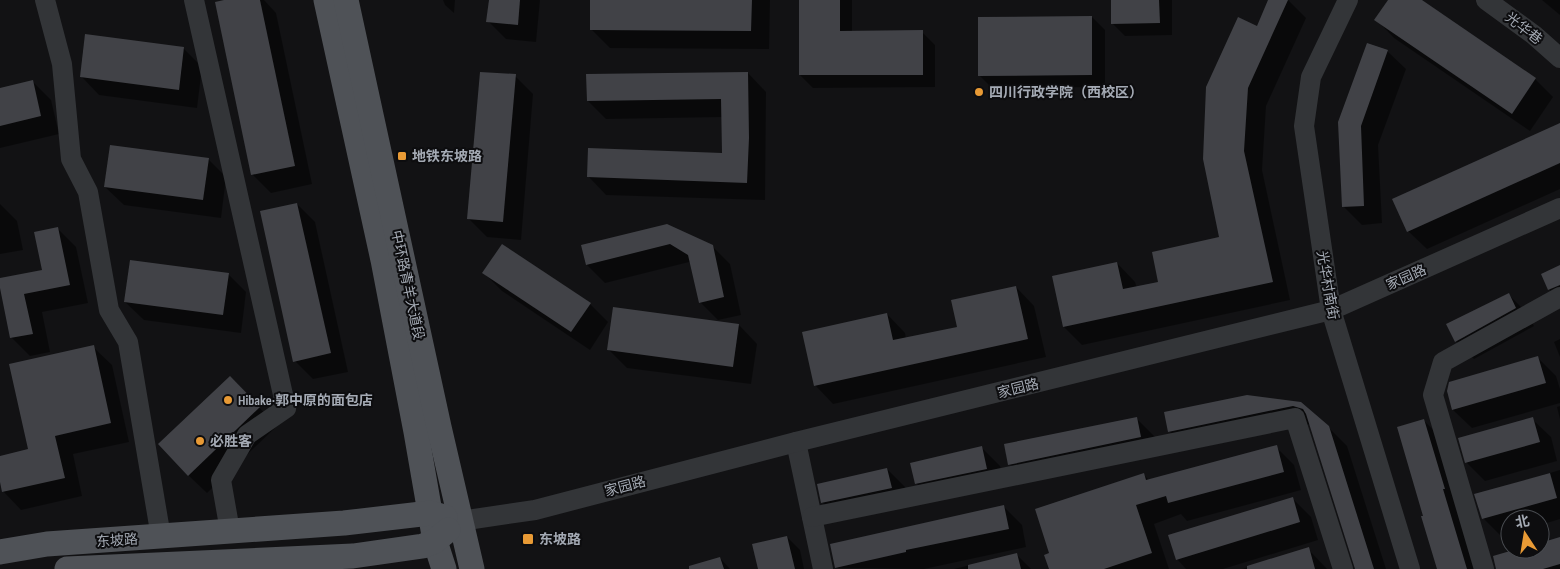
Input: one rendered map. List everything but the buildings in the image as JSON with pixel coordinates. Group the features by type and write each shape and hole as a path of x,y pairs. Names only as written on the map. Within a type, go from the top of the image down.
{"main road":[{"name":"中环路青羊大道段","path":"326,0 382,260 416,432 435,541 444,569"},
{"name":"中环路青羊大道段","path":"346,0 472,569"},
{"name":"东坡路","path":"0,552 47,544 344,523 430,513 460,520"},
{"name":"东坡路","path":"67,569 353,556 423,546 435,541 460,520"}],"street":[{"path":"45,0 62,64 71,159 88,192 109,310 128,342 161,537"},
{"path":"194,0 286,408 247,435 221,480 230,531"},
{"name":"光华村南街","path":"1348,0 1312,77 1304,126 1330,310 1410,569"},
{"name":"光华巷","path":"1486,0 1534,35 1560,58"},
{"name":"家园路","path":"460,520 535,510 796,442 1330,310 1560,208"},
{"path":"1484,569 1433,395 1443,362 1560,297"},
{"path":"812,517 1295,418 1343,569"},
{"path":"796,442 823,569"}],"place":[{"name":"四川行政学院（西校区）","path":"979,92"},
{"name":"地铁东坡路","path":"402,156"},
{"name":"Hibake·郭中原的面包店","path":"228,400"},
{"name":"必胜客","path":"200,441"},
{"name":"东坡路","path":"528,539"}]}
